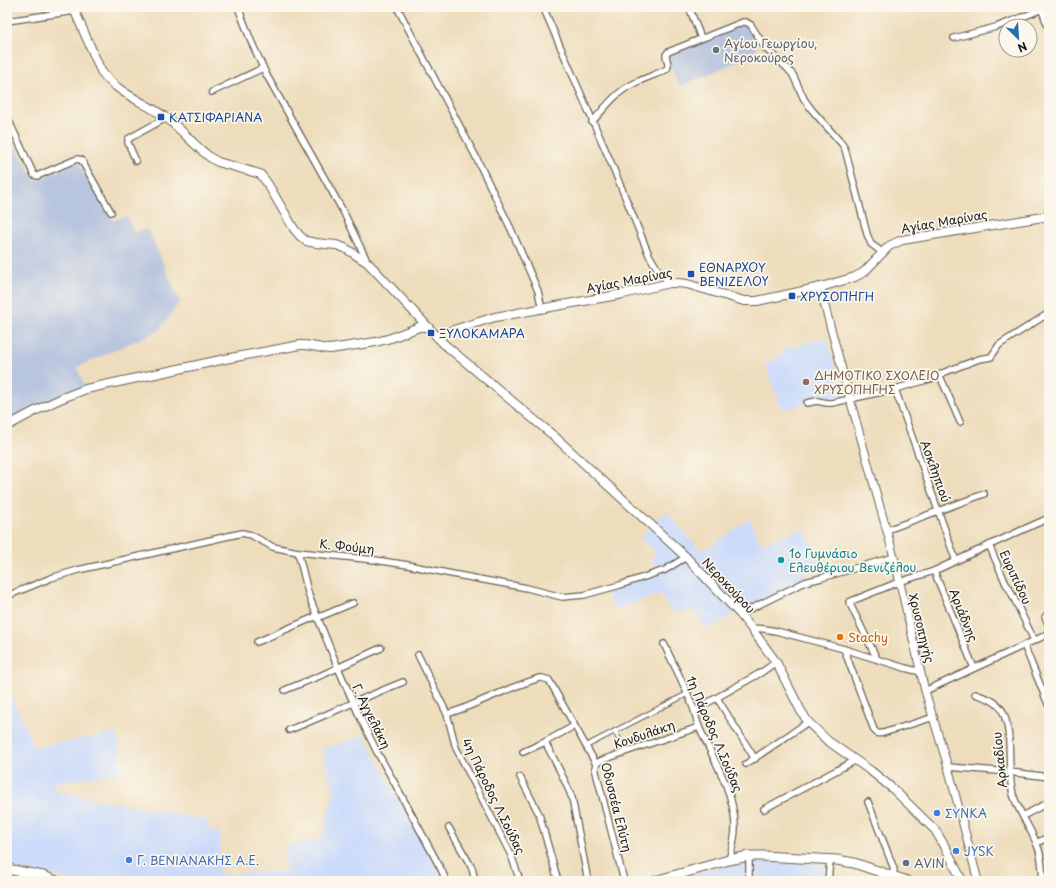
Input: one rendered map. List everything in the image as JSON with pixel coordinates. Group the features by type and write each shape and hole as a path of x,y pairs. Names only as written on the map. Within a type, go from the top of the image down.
{"main road":[{"name":"Νεροκούρου","path":"74,9 101,71 108,80 116,87 166,118 211,158 218,162 260,174 270,186 294,229 306,241 316,244 336,245 345,248 368,263 452,351 555,437 686,557 740,614 751,628 776,662 808,722 828,741 871,771 892,788 935,830 947,850 962,881"},
{"name":"Αγίας Μαρίνας","path":"437,337 444,332 495,317 622,294 670,283 687,284 738,299 757,301 850,279 860,275 889,246 895,242 908,238 1049,216"},
{"path":"7,426 60,399 86,389 188,366 305,344 323,349 330,349 376,342 419,327 428,327"},
{"path":"655,881 683,877 729,860 749,856 762,856 854,863 907,881"},
{"path":"7,869 43,876 56,881"}],"street":[{"path":"238,7 263,68 344,214 368,263"},
{"path":"397,7 512,229 538,291 542,309"},
{"path":"543,7 612,165 649,255 660,273 670,283"},
{"path":"689,7 702,38"},
{"path":"954,38 1007,23 1043,8 1049,30"},
{"path":"7,21 74,9"},
{"path":"592,122 616,95 624,89 667,69 668,63 666,55 668,52 746,22 751,25 764,48 793,75 804,98 812,110 846,149 867,234 872,244 882,252"},
{"path":"212,92 263,68"},
{"path":"7,117 34,175 38,176 79,159 83,163 111,212"},
{"path":"136,161 128,143 128,139 166,118"},
{"name":"Χρυσοπηγής","path":"821,286 824,303 894,557 925,691 934,716 978,881"},
{"path":"807,403 817,401 826,404 832,403 895,389 939,376 945,372 991,356 1005,341 1049,313"},
{"path":"939,376 960,422"},
{"name":"Ασκληπιού","path":"895,389 956,561"},
{"path":"886,530 984,494"},
{"path":"877,659 849,602 899,582 934,571 1049,518"},
{"name":"Κ. Φούμη","path":"7,596 51,578 78,570 242,533 251,535 273,546 298,552 408,565 527,588 562,597 584,595 620,585 664,570 686,557"},
{"name":"Ευριπίδου","path":"989,545 1006,584 1034,640"},
{"name":"Γ. Αγγελάκη","path":"298,552 309,596 353,703 367,733 446,881"},
{"path":"740,614 805,582 894,557"},
{"name":"Αριάδνης","path":"934,571 974,668"},
{"path":"257,642 353,603"},
{"path":"1049,613 1045,617 1049,626"},
{"path":"751,628 776,631 921,672"},
{"path":"925,691 1049,632"},
{"name":"1η Πάροδος Λ.Σούδας","path":"664,644 688,694 699,727 708,744 730,796 735,829 729,860"},
{"path":"1024,645 1048,704"},
{"path":"285,690 381,648"},
{"path":"844,649 876,733 880,734 934,716"},
{"name":"4η Πάροδος Λ.Σούδας","path":"418,655 447,714 456,748 510,855 520,881"},
{"path":"695,712 702,706 762,672 776,662"},
{"name":"Οδυσσέα Ελύτη","path":"447,714 514,687 539,678 546,678 551,683 596,764 595,768 624,881"},
{"path":"289,730 403,682"},
{"path":"586,746 688,694"},
{"name":"Αρκαδίου","path":"976,694 994,702 1003,712 1008,738 1013,794 1036,843 1040,855 1043,881"},
{"path":"717,698 755,759"},
{"path":"746,764 808,722"},
{"path":"523,752 574,726"},
{"name":"Κονδυλάκη","path":"596,764 600,761 625,752 699,727"},
{"path":"615,731 625,752"},
{"path":"545,742 560,770 572,798 588,881"},
{"path":"764,809 856,760"},
{"path":"948,767 1049,777"},
{"path":"520,777 539,814 558,881"},
{"path":"868,802 894,869 893,876"},
{"path":"1023,816 1049,802"},
{"path":"449,828 472,868 475,881"},
{"path":"1036,843 1049,838"},
{"path":"749,856 749,881"},
{"path":"828,881 830,860"}],"shaded area":[{"path":"746,22 758,52 680,87 666,55"},
{"path":"7,130 35,181 78,162 113,221 127,216 133,232 148,229 180,302 158,331 77,367 86,389 14,422 7,409"},
{"name":"ΔΗΜΟΤΙΚΟ ΣΧΟΛΕΙΟ ΧΡΥΣΟΠΗΓΗΣ","path":"826,337 845,400 814,400 788,408 783,412 765,364 783,355 781,350"},
{"path":"666,512 702,552 750,519 762,544 804,528 819,558 801,578 706,629 694,610 672,613 661,594 615,609 605,590 661,571 651,561 656,553 641,538 653,523"},
{"path":"7,687 34,747 117,733 123,772 52,783 55,791 208,820 206,828 221,833 218,874 286,871 284,845 321,840 334,793 322,749 364,735 443,881 74,881 7,866"},
{"path":"744,861 747,881 688,881 686,876"},
{"path":"752,861 824,864 824,881 752,881"},
{"path":"7,873 30,881 10,881"}],"place":[{"name":"Αγίου Γεωργίου, Νεροκούρος","path":"716,50"},
{"name":"ΚΑΤΣΙΦΑΡΙΑΝΑ","path":"161,117"},
{"name":"ΕΘΝΑΡΧΟΥ ΒΕΝΙΖΕΛΟΥ","path":"691,274"},
{"name":"ΧΡΥΣΟΠΗΓΗ","path":"792,296"},
{"name":"ΞΥΛΟΚΑΜΑΡΑ","path":"431,333"},
{"name":"ΔΗΜΟΤΙΚΟ ΣΧΟΛΕΙΟ ΧΡΥΣΟΠΗΓΗΣ","path":"806,382"},
{"name":"1ο Γυμνάσιο Ελευθέριου Βενιζέλου","path":"781,560"},
{"name":"Stachy","path":"840,637"},
{"name":"ΣΥΝΚΑ","path":"937,813"},
{"name":"JYSK","path":"956,851"},
{"name":"Γ. ΒΕΝΙΑΝΑΚΗΣ A.E.","path":"129,860"},
{"name":"AVIN","path":"906,863"}]}
